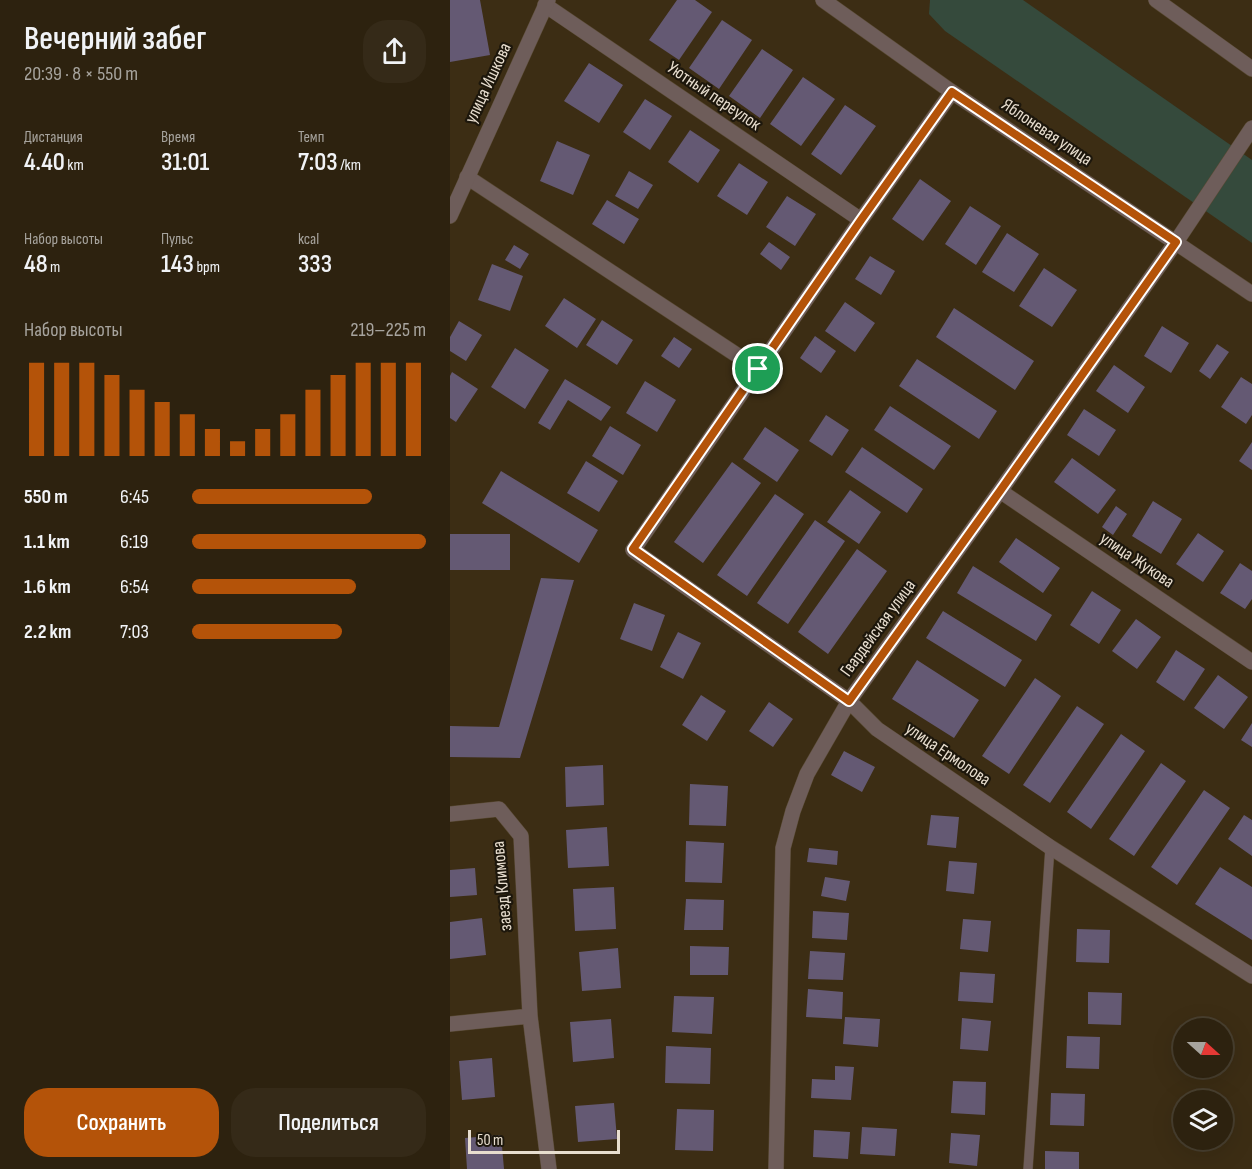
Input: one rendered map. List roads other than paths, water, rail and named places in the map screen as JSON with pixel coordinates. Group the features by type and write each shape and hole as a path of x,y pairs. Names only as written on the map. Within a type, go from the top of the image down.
{"street":[{"name":"Яблоневая улица","path":"824,0 952,92 1252,294"},
{"path":"1156,0 1252,69"},
{"name":"улица Ишкова","path":"450,216 546,2"},
{"name":"Уютный переулок","path":"546,2 861,220"},
{"path":"467,177 758,369 952,92"},
{"name":"Гвардейская улица","path":"776,1169 783,848 793,811 807,774 849,701 1176,242 1252,128"},
{"name":"улица Ермолова","path":"758,369 633,549 849,701 877,729 1050,847 1252,976"},
{"name":"улица Жукова","path":"1000,491 1252,662"},
{"name":"заезд Климова","path":"450,814 500,809 521,836 530,1016 549,1169"},
{"path":"450,1024 530,1016"}],"lane":[{"path":"1028,1169 1050,847"}]}
